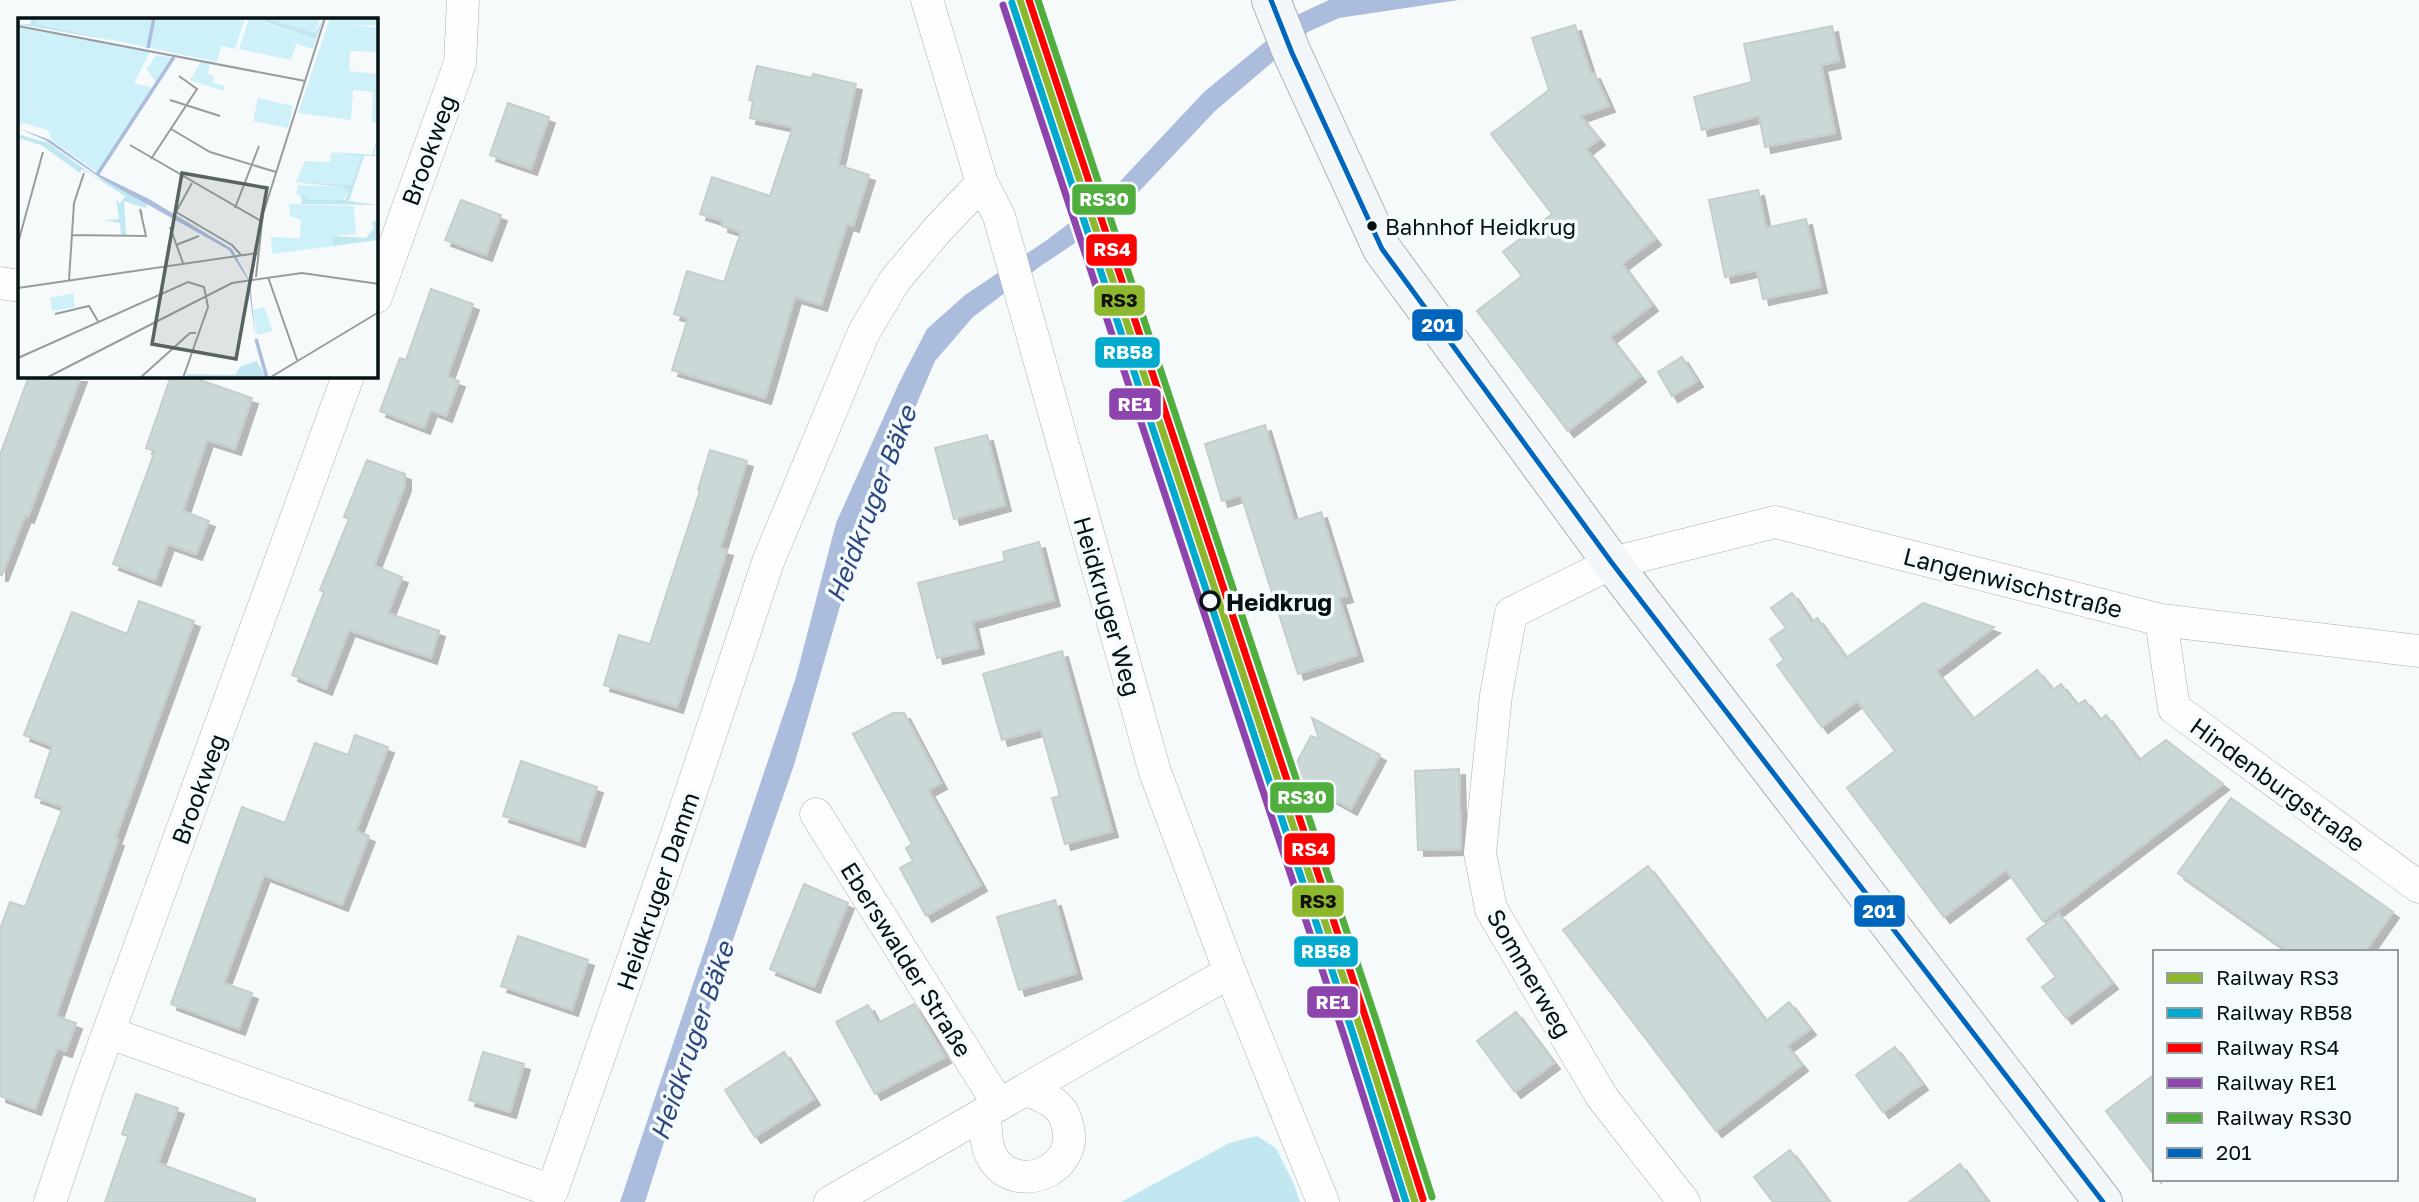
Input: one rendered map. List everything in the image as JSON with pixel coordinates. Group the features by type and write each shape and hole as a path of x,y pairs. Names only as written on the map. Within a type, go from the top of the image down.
{"main road":[{"path":"1281,24 1382,249 1612,563 2103,1202"}],"street":[{"name":"Brookweg","path":"378,291 460,63 463,0"},
{"name":"Heidkruger Weg","path":"927,0 982,183 999,216 1155,772 1230,972 1323,1202"},
{"name":"Heidkruger Damm","path":"110,1032 552,1191 678,831 768,562 863,332 895,280 982,183"},
{"path":"0,283 18,286"},
{"name":"Brookweg","path":"50,1202 339,379"},
{"name":"Langenwischstraße","path":"1612,563 1775,522 2161,620 2419,651"},
{"name":"Sommerweg","path":"1612,563 1511,613 1496,695 1480,853 1491,909 1602,1097 1684,1202"},
{"name":"Hindenburgstraße","path":"2161,620 2174,708 2419,887"},
{"name":"Eberswalder Straße","path":"816,814 992,1109"},
{"path":"830,1202 1230,972"},
{"path":"992,1109 987,1144 992,1157 1001,1168 1013,1175 1027,1178 1041,1176 1063,1159 1069,1146 1070,1130 1065,1115 1055,1103 1027,1090"}],"shaded area":[{"path":"1257,1136 1276,1148 1300,1202 1121,1202 1229,1143"}],"water":[{"name":"Heidkruger Bäke","path":"1329,0 1459,0 1339,18 1308,32 1215,111 1116,216 1042,265 973,317 935,361 861,534 794,765 678,1098 645,1202 620,1202 796,677 836,523 900,381 927,329 965,295 1047,240 1110,192 1204,92 1299,14"}],"building":[{"path":"1575,25 1591,74 1594,73 1609,106 1580,116 1599,139 1586,149 1655,239 1622,264 1652,305 1610,337 1640,376 1568,431 1477,311 1522,276 1503,252 1552,214 1491,134 1549,90 1532,38"},
{"path":"1832,26 1839,61 1821,65 1835,133 1765,147 1759,116 1702,130 1694,97 1752,82 1744,44"},
{"path":"757,66 812,78 813,74 856,84 838,165 869,175 853,226 847,224 821,305 795,297 765,398 672,370 688,318 674,314 687,271 724,282 741,232 722,226 723,221 700,214 712,177 770,196 793,127 750,118 753,101 749,100"},
{"path":"508,103 549,117 531,169 490,155"},
{"path":"1758,190 1766,228 1806,219 1821,287 1763,299 1757,270 1725,277 1709,200"},
{"path":"461,200 501,215 486,255 445,240"},
{"path":"431,289 473,304 447,377 459,381 446,416 431,410 424,428 380,411 400,358 406,360"},
{"path":"1682,357 1697,381 1672,396 1658,372"},
{"path":"28,378 80,378 28,517 25,516 2,575 0,575 0,455"},
{"path":"170,378 195,378 252,398 235,449 207,440 183,511 209,521 196,554 168,544 155,580 113,564 155,451 146,448"},
{"path":"1265,425 1294,521 1321,512 1347,596 1339,598 1357,655 1298,674 1241,495 1222,501 1205,444"},
{"path":"987,435 1005,505 954,519 935,448"},
{"path":"710,450 747,461 720,548 727,550 677,707 604,685 619,635 650,644 700,491 698,490"},
{"path":"367,460 405,474 405,485 374,566 402,577 388,613 439,631 431,658 349,630 326,689 292,675 324,592 320,590 349,519 344,517"},
{"path":"1039,542 1054,600 972,622 978,648 937,658 918,583 1005,561 1003,552"},
{"path":"1792,593 1812,622 1817,618 1846,658 1923,603 1994,627 1936,671 1973,719 2037,670 2053,690 2061,684 2077,705 2085,700 2100,720 2106,715 2139,760 2166,740 2223,784 2043,921 2006,870 1944,917 1847,788 1895,751 1857,701 1822,727 1777,665 1784,660 1770,639 1786,628 1771,608"},
{"path":"139,601 194,621 115,839 118,840 56,1016 76,1023 66,1051 57,1048 35,1109 0,1096 0,929 10,902 25,907 63,807 35,797 52,746 24,735 72,612 127,634"},
{"path":"1062,651 1112,831 1065,844 1052,798 1060,796 1041,729 1002,740 983,674"},
{"path":"893,713 904,713 941,783 928,790 981,885 926,916 900,868 913,861 906,848 912,844 853,734"},
{"path":"1312,718 1380,755 1351,809 1290,775 1311,736 1319,739"},
{"path":"355,735 388,747 356,831 369,836 342,905 264,875 224,983 252,993 239,1029 171,1004 242,807 285,823 315,743 348,755"},
{"path":"521,761 597,787 579,841 503,816"},
{"path":"1459,769 1461,849 1418,850 1415,771"},
{"path":"2231,798 2393,912 2366,950 2286,950 2178,873"},
{"path":"1648,866 1766,1021 1789,1002 1810,1029 1787,1046 1802,1065 1716,1131 1563,930"},
{"path":"804,884 848,903 814,987 770,969"},
{"path":"1055,900 1076,973 1019,990 997,917"},
{"path":"2059,914 2112,983 2066,1018 2042,987 2056,977 2027,939"},
{"path":"518,936 588,960 572,1010 501,986"},
{"path":"914,1004 945,1057 875,1094 836,1022 868,1005 878,1023"},
{"path":"1516,1012 1554,1063 1515,1092 1477,1041"},
{"path":"1895,1047 1922,1084 1883,1112 1856,1075"},
{"path":"483,1052 524,1064 510,1112 469,1100"},
{"path":"784,1052 814,1099 755,1137 725,1090"},
{"path":"2153,1076 2153,1173 2106,1111"},
{"path":"136,1094 178,1108 158,1163 255,1199 255,1202 105,1202 128,1136 122,1134"},
{"path":"1790,1150 1829,1202 1773,1202 1754,1177"},
{"path":"1960,1164 1988,1202 1909,1202"}],"rail line":[{"name":"RS3","path":"1020,0 1415,1202"},
{"name":"RS4","path":"1029,0 1423,1199"},
{"name":"RS30","path":"1038,0 1378,1026 1432,1197"},
{"name":"RB58","path":"1012,3 1406,1202"},
{"name":"RE1","path":"1003,5 1397,1202"}],"transit line":[{"name":"201","path":"1271,0 1292,53 1382,249 1612,563 2103,1202"}],"place":[{"name":"Bahnhof Heidkrug","path":"1372,226"},
{"name":"Heidkrug","path":"1210,601"}]}
